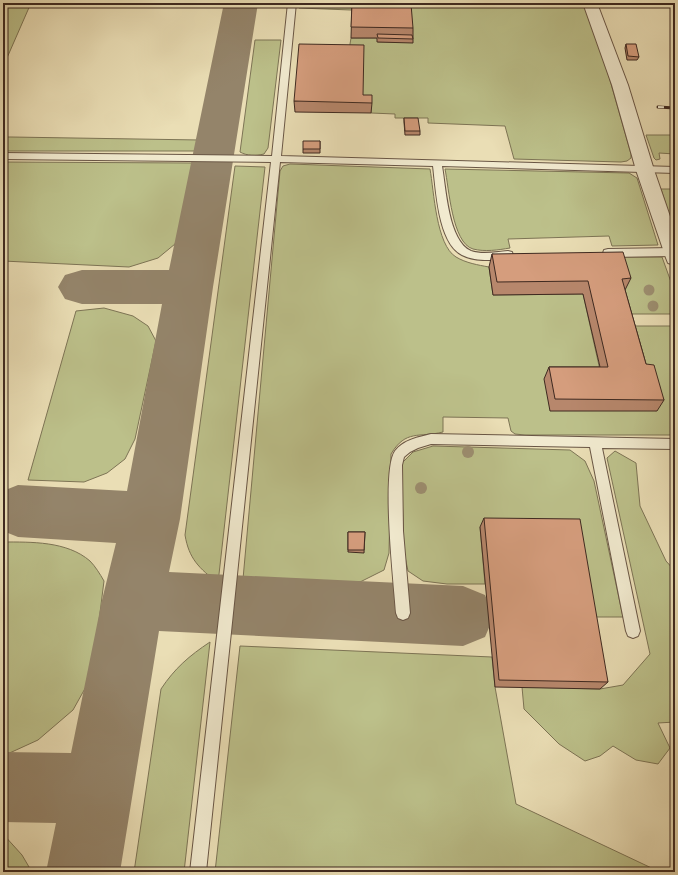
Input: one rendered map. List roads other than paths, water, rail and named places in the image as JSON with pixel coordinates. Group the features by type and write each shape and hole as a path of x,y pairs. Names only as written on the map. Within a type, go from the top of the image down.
{"street":[{"path":"590,3 620,85 645,170 674,255"}],"lane":[{"path":"198,872 292,3"},
{"path":"3,156 276,159 675,170"},
{"path":"437,164 448,228 452,240 463,251 480,256 520,255"},
{"path":"596,253 674,255"},
{"path":"403,613 397,550 395,472 399,456 408,446 431,439 675,444"},
{"path":"595,443 633,631"}],"railway":[{"path":"658,107 675,108"}]}
